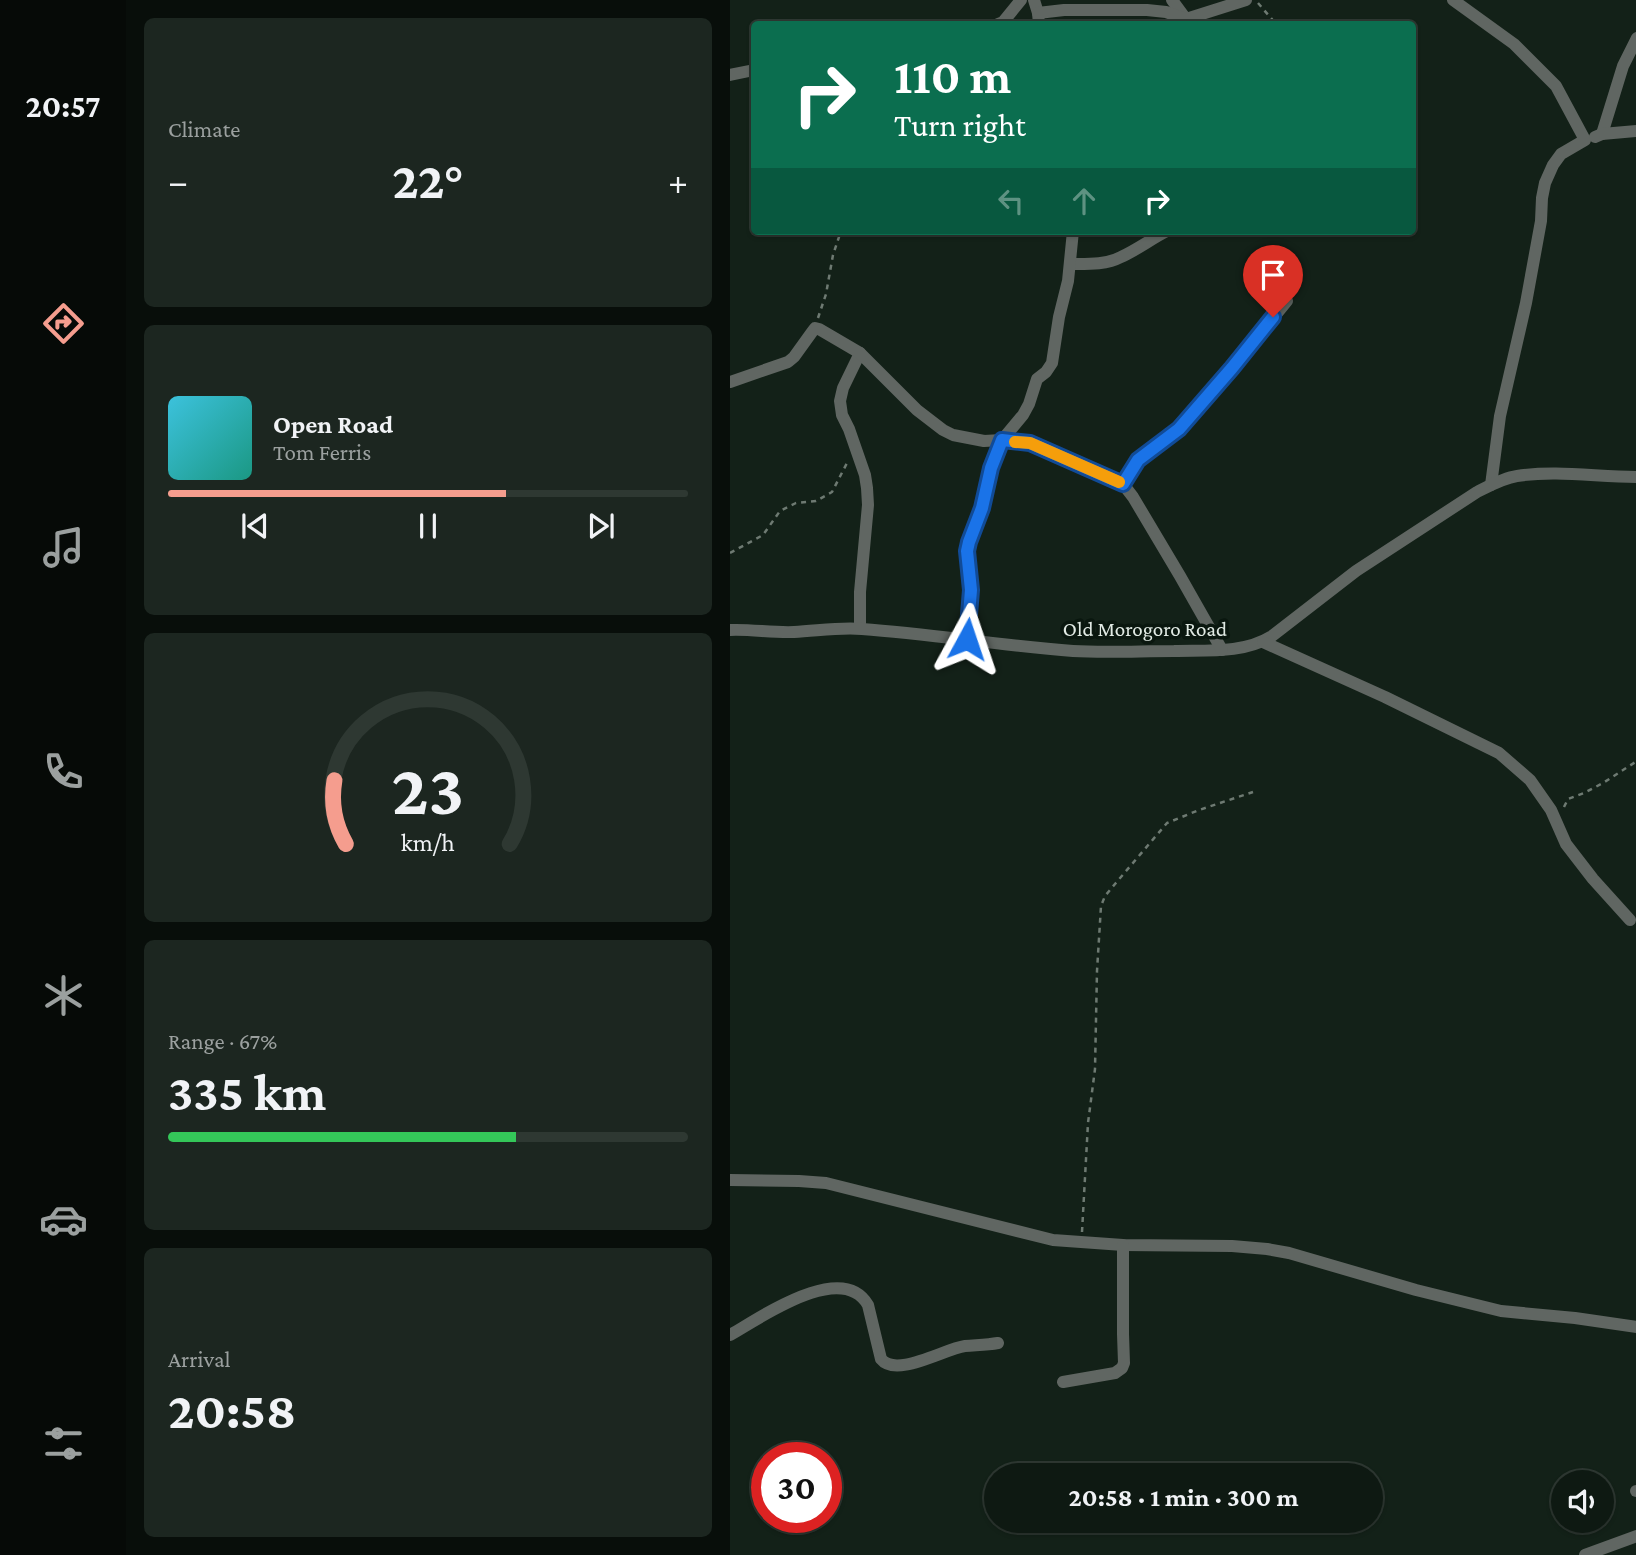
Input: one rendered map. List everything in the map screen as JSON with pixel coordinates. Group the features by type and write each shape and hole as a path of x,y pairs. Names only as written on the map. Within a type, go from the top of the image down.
{"street":[{"path":"1004,21 1021,0"},
{"path":"1172,0 1186,19"},
{"path":"1037,12 1147,10 1166,12 1186,19 1246,0"},
{"path":"1453,0 1514,44 1556,86 1585,140"},
{"path":"1602,134 1623,66 1636,38"},
{"path":"730,75 751,71"},
{"path":"1491,485 1500,416 1526,303 1545,183 1561,154 1585,140 1602,134 1636,131"},
{"path":"967,639 971,590 967,551 969,542 1002,440 1023,415 1037,379 1050,369 1070,264 1073,235"},
{"path":"1070,264 1092,264 1121,258 1159,235"},
{"path":"1123,484 1138,460 1179,429 1287,301"},
{"path":"730,382 788,362 815,328 860,353 917,410 943,430 967,439 1030,443 1123,484 1222,650"},
{"path":"860,353 843,388 840,401 842,415 865,475 868,505 860,592 860,628"},
{"name":"Old Morogoro Road","path":"730,630 791,632 860,628 1077,651 1222,650 1251,646 1263,642 1356,571 1491,485 1515,476 1575,474 1636,477"},
{"path":"1263,642 1396,702 1499,754 1530,780 1551,810 1566,844 1630,920"},
{"path":"730,1180 826,1183 1053,1240 1267,1249 1501,1311 1636,1327"},
{"path":"1063,1382 1115,1373 1122,1368 1123,1245"},
{"path":"730,1335 796,1298 819,1289 841,1288 858,1292 868,1305 881,1359 885,1364 894,1367 965,1346 998,1343"},
{"path":"1585,1555 1636,1536"}],"path":[{"path":"1255,0 1274,21"},
{"path":"815,328 840,235"},
{"path":"730,553 763,535 780,511 832,492 856,450"},
{"path":"1558,826 1568,799 1603,783 1636,761"},
{"path":"1081,1242 1088,1123 1095,1069 1101,906 1105,896 1167,823 1253,792"}],"slow traffic":[{"path":"1015,442 1030,443 1119,482"}],"route":[{"path":"967,639 971,590 967,551 982,508 995,453 1002,440 1030,443 1123,484 1145,453 1179,429 1273,317"}]}
